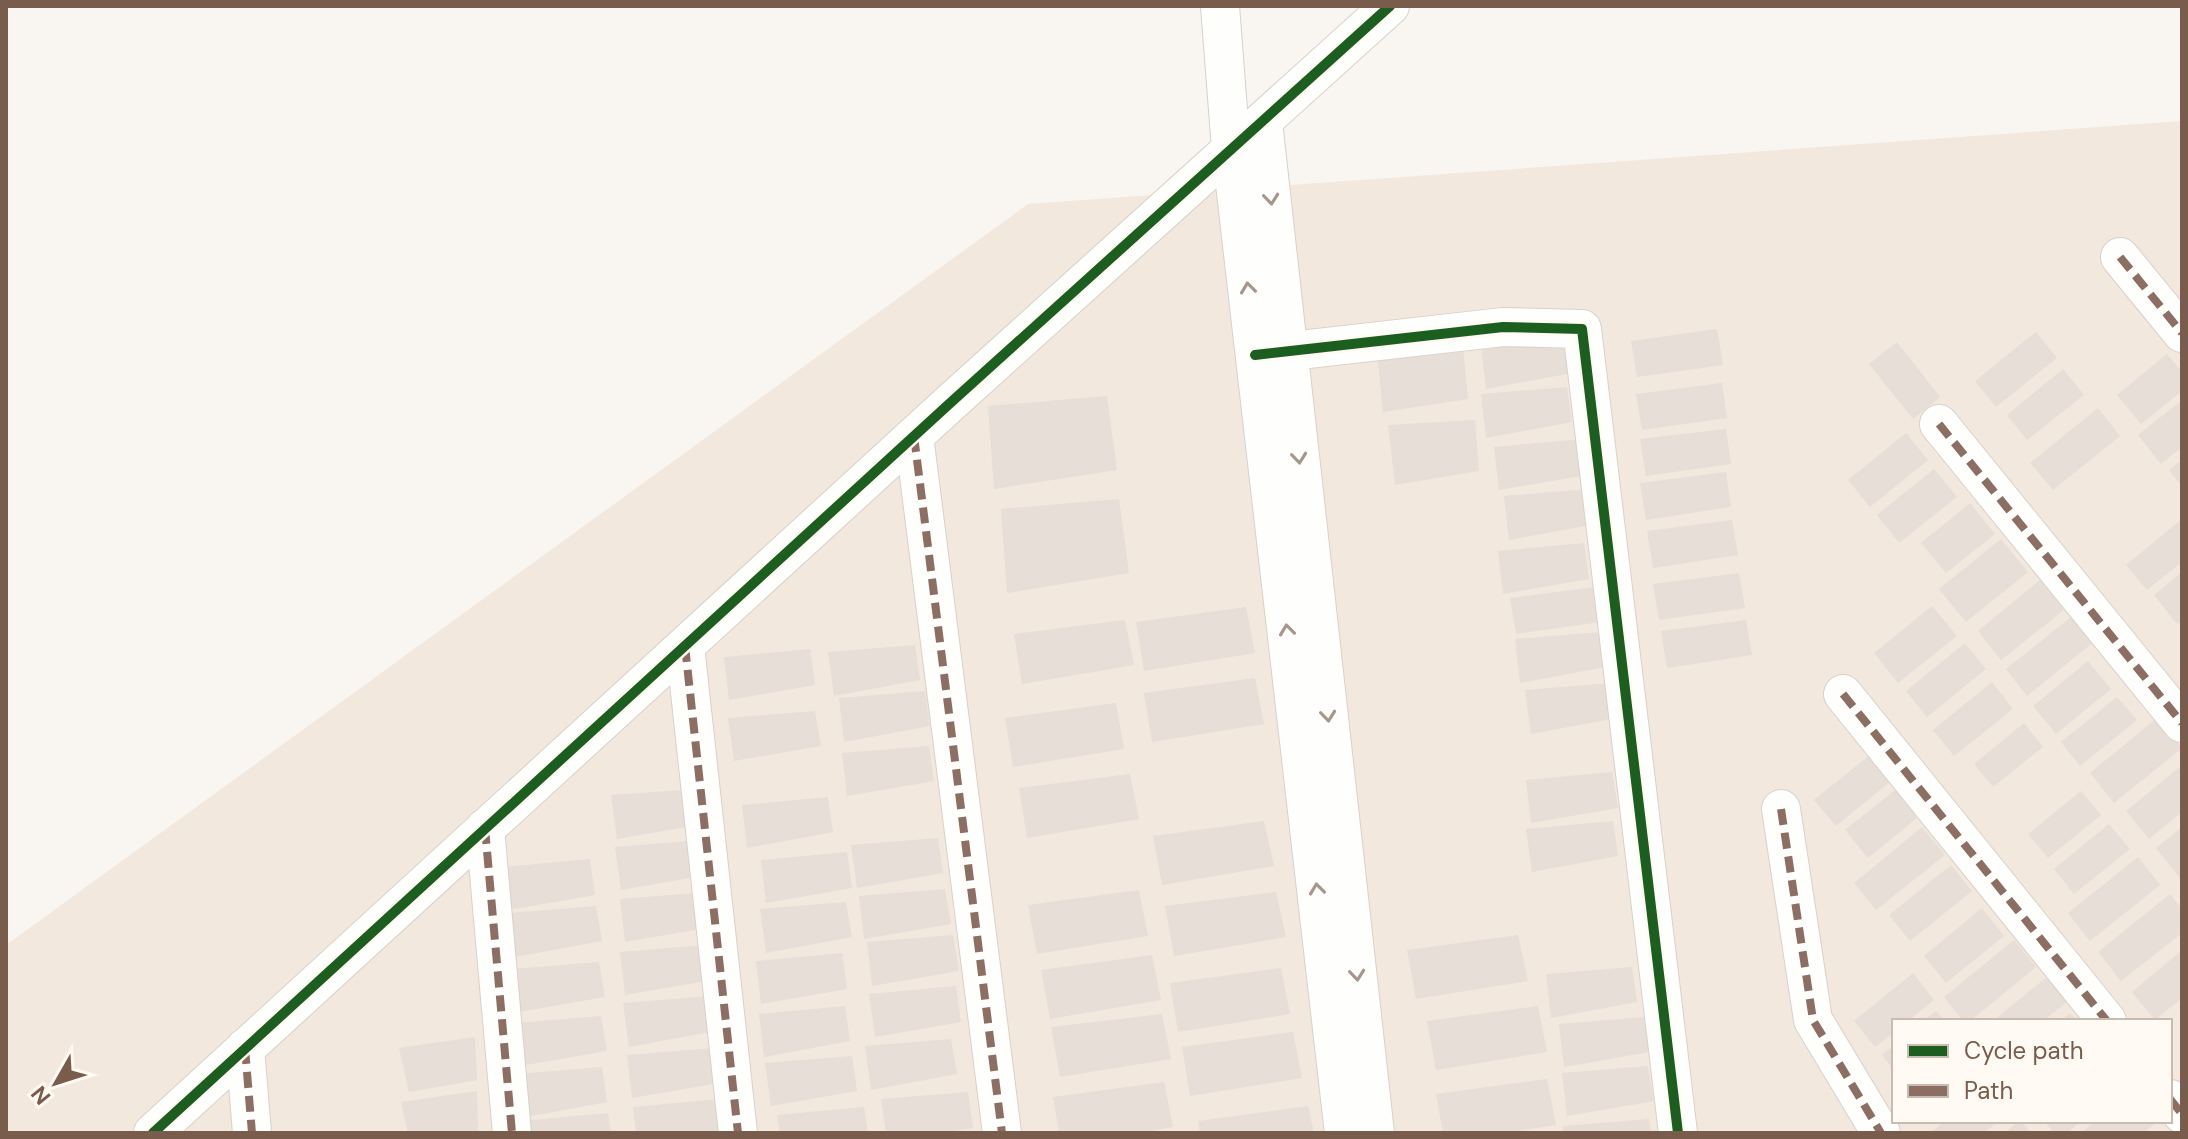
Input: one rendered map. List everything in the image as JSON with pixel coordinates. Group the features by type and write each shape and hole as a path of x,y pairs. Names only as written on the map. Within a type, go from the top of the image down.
{"street":[{"path":"1220,6 1231,149 1271,353 1375,1133"},
{"path":"153,1133 914,436 1390,6"},
{"path":"1263,122 1271,353 1344,1133"},
{"path":"2120,257 2182,333"},
{"path":"1271,353 1503,327 1582,329 1678,1133"},
{"path":"1939,424 2182,723"},
{"path":"914,436 1002,1133"},
{"path":"685,646 738,1133"},
{"path":"1843,694 2105,1019"},
{"path":"1781,809 1813,1020 1881,1133"},
{"path":"485,828 512,1133"},
{"path":"245,1048 252,1133"}],"shaded area":[{"path":"2182,121 2182,1133 6,1133 6,945 1028,204"}],"building":[{"path":"1717,329 1723,365 1637,377 1631,341"},
{"path":"2036,332 2057,358 1996,407 1975,381"},
{"path":"1567,338 1572,373 1486,389 1481,346"},
{"path":"1897,342 1940,397 1913,419 1869,364"},
{"path":"1463,348 1468,399 1383,412 1377,352"},
{"path":"2167,354 2182,372 2182,391 2141,424 2117,395"},
{"path":"2063,369 2084,395 2027,440 2007,415"},
{"path":"1722,383 1727,418 1642,430 1636,394"},
{"path":"1567,387 1572,422 1486,438 1481,394"},
{"path":"1107,396 1117,470 994,489 988,406"},
{"path":"2182,400 2182,447 2161,464 2138,435"},
{"path":"2098,408 2120,436 2053,490 2030,463"},
{"path":"1475,420 1479,471 1395,485 1388,425"},
{"path":"1726,429 1731,464 1646,476 1640,439"},
{"path":"1906,433 1928,460 1870,507 1848,480"},
{"path":"1581,439 1586,475 1499,490 1494,447"},
{"path":"2182,460 2182,486 2169,470"},
{"path":"1934,469 1957,497 1899,543 1877,515"},
{"path":"1726,472 1731,507 1646,520 1640,483"},
{"path":"1590,489 1596,524 1509,540 1504,496"},
{"path":"1119,499 1129,573 1007,593 1001,509"},
{"path":"1970,503 1995,534 1946,573 1921,543"},
{"path":"2182,519 2182,562 2147,590 2126,565"},
{"path":"1732,520 1738,555 1653,568 1647,531"},
{"path":"2001,539 2028,572 1966,622 1939,589"},
{"path":"1584,543 1589,579 1503,594 1498,551"},
{"path":"2182,572 2182,621 2177,624 2154,595"},
{"path":"1739,573 1745,608 1659,620 1653,584"},
{"path":"2040,580 2064,610 2001,660 1978,631"},
{"path":"1595,587 1601,622 1516,634 1510,598"},
{"path":"1932,606 1957,636 1898,683 1874,653"},
{"path":"1246,607 1255,653 1144,671 1136,622"},
{"path":"2075,614 2096,640 2027,696 2006,669"},
{"path":"1125,620 1134,665 1022,684 1014,634"},
{"path":"1746,620 1752,655 1667,668 1661,631"},
{"path":"1601,632 1606,667 1520,683 1515,639"},
{"path":"1965,643 1986,669 1927,717 1906,691"},
{"path":"915,645 920,680 834,696 828,652"},
{"path":"810,649 815,685 729,700 724,657"},
{"path":"2088,661 2111,689 2056,734 2033,706"},
{"path":"1255,678 1264,724 1152,742 1144,693"},
{"path":"1992,682 2013,709 1954,756 1933,730"},
{"path":"1611,683 1617,718 1531,734 1525,690"},
{"path":"925,691 930,726 844,742 839,698"},
{"path":"2117,697 2137,720 2080,766 2061,742"},
{"path":"1116,703 1124,749 1013,767 1005,718"},
{"path":"815,711 821,746 734,761 728,718"},
{"path":"2157,718 2182,748 2114,803 2090,773"},
{"path":"2024,723 2043,747 1993,787 1974,764"},
{"path":"929,746 934,781 847,796 842,753"},
{"path":"1871,754 1892,780 1836,826 1814,800"},
{"path":"2182,765 2182,812 2149,839 2126,811"},
{"path":"1612,772 1618,808 1531,823 1526,780"},
{"path":"1130,774 1139,819 1027,838 1019,788"},
{"path":"697,789 703,824 617,839 611,795"},
{"path":"1895,790 1917,818 1868,858 1845,830"},
{"path":"2081,791 2101,815 2048,858 2028,834"},
{"path":"828,797 833,832 747,848 742,805"},
{"path":"1264,821 1274,866 1162,885 1153,836"},
{"path":"1613,821 1618,856 1532,872 1526,829"},
{"path":"2109,824 2130,849 2074,894 2054,869"},
{"path":"1922,827 1945,855 1876,910 1854,883"},
{"path":"2182,827 2182,876 2180,878 2156,848"},
{"path":"938,838 943,873 857,888 851,845"},
{"path":"701,840 707,875 621,890 615,847"},
{"path":"847,852 852,888 766,903 761,860"},
{"path":"2138,857 2160,885 2090,941 2068,913"},
{"path":"590,859 595,895 509,910 503,867"},
{"path":"1951,865 1972,891 1910,941 1889,915"},
{"path":"945,889 951,924 864,939 859,896"},
{"path":"1139,890 1148,936 1037,954 1028,905"},
{"path":"707,892 712,927 625,942 620,899"},
{"path":"1276,892 1286,937 1174,956 1165,906"},
{"path":"2170,894 2182,909 2182,933 2121,981 2098,952"},
{"path":"846,902 852,937 766,953 760,909"},
{"path":"596,906 602,941 515,957 510,913"},
{"path":"1982,908 2004,936 1946,983 1924,956"},
{"path":"953,935 959,971 872,986 867,942"},
{"path":"1518,935 1528,981 1416,999 1407,950"},
{"path":"2014,940 2036,967 1972,1019 1961,1019 1944,997"},
{"path":"706,945 712,980 625,995 620,952"},
{"path":"2182,950 2182,998 2154,1019 2132,992"},
{"path":"842,953 847,989 761,1004 756,961"},
{"path":"1152,955 1161,1000 1050,1019 1041,970"},
{"path":"599,962 605,997 519,1012 513,969"},
{"path":"1632,967 1637,1002 1551,1018 1546,974"},
{"path":"1281,968 1290,1014 1178,1032 1170,983"},
{"path":"1913,973 1934,1000 1910,1019 1892,1019 1892,1034 1875,1047 1854,1021"},
{"path":"2047,977 2067,1002 2046,1019 1995,1019"},
{"path":"956,986 961,1022 875,1037 869,994"},
{"path":"710,996 715,1031 629,1047 623,1003"},
{"path":"845,1006 850,1041 764,1057 759,1014"},
{"path":"1538,1006 1547,1052 1436,1070 1427,1021"},
{"path":"1936,1011 1943,1019 1926,1019"},
{"path":"1162,1014 1171,1059 1060,1077 1051,1027"},
{"path":"601,1016 607,1051 520,1066 515,1023"},
{"path":"1645,1017 1650,1052 1564,1067 1559,1024"},
{"path":"1293,1032 1302,1078 1190,1096 1182,1047"},
{"path":"475,1037 477,1080 409,1092 399,1048"},
{"path":"951,1039 957,1074 871,1090 865,1046"},
{"path":"1892,1047 1892,1068 1882,1055"},
{"path":"714,1048 719,1083 632,1098 627,1055"},
{"path":"852,1056 857,1091 771,1106 765,1063"},
{"path":"1648,1066 1654,1101 1567,1116 1562,1073"},
{"path":"602,1067 607,1102 521,1118 516,1074"},
{"path":"1547,1079 1556,1125 1505,1133 1443,1133 1436,1094"},
{"path":"1164,1082 1173,1127 1139,1133 1059,1133 1053,1097"},
{"path":"477,1091 478,1133 408,1133 401,1102"},
{"path":"968,1092 973,1128 943,1133 886,1133 881,1099"},
{"path":"719,1099 724,1133 636,1133 633,1107"},
{"path":"1308,1106 1314,1133 1200,1133 1198,1121"},
{"path":"864,1107 868,1133 780,1133 777,1115"},
{"path":"608,1113 611,1133 524,1133 522,1121"},
{"path":"1649,1119 1651,1133 1563,1133 1563,1126"},
{"path":"1942,1123 1996,1123 1984,1133 1930,1133"},
{"path":"2017,1123 2023,1123 2031,1133 2005,1133"},
{"path":"2046,1123 2079,1123 2067,1133 2054,1133"},
{"path":"2093,1123 2156,1123 2144,1133 2081,1133"}],"marked path":[{"path":"2120,257 2182,333"},
{"path":"1939,424 2182,723"},
{"path":"914,436 1002,1133"},
{"path":"685,646 738,1133"},
{"path":"1843,694 2105,1019"},
{"path":"1781,809 1813,1020 1881,1133"},
{"path":"485,828 512,1133"},
{"path":"245,1048 252,1133"},
{"path":"2172,1102 2182,1114"}],"cycle path":[{"path":"153,1133 948,405 1390,6"},
{"path":"1255,355 1503,327 1582,329 1678,1133"}]}
